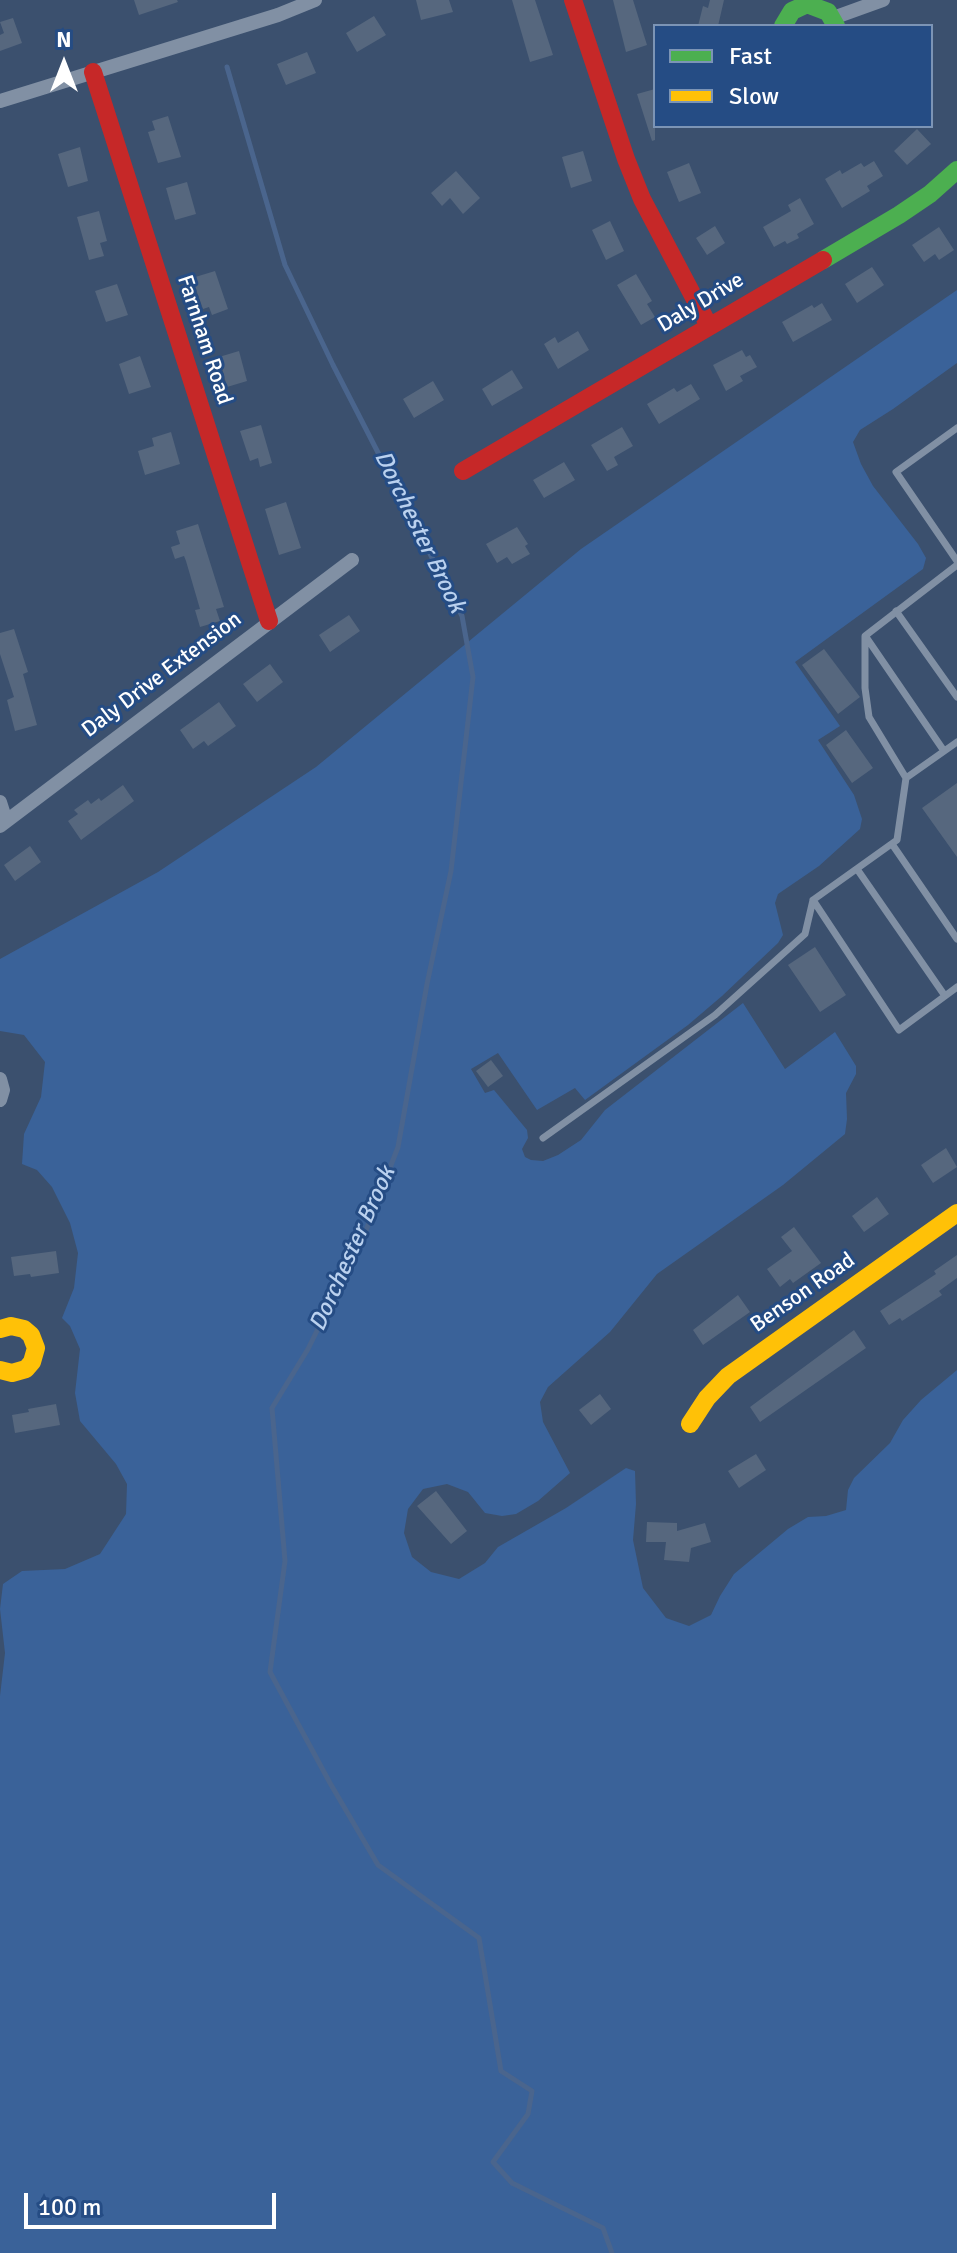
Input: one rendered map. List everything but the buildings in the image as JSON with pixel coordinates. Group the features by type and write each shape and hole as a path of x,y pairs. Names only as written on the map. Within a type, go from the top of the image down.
{"street":[{"path":"0,101 278,15 315,0"},
{"path":"573,0 642,199 709,326"},
{"path":"784,24 792,11 807,4 822,7 834,22 883,0"},
{"name":"Farnham Road","path":"93,72 269,621"},
{"name":"Daly Drive","path":"463,471 899,215 930,194 957,170"},
{"name":"Daly Drive Extension","path":"3,824 352,560"},
{"path":"0,802 3,824"},
{"path":"0,1079 3,1090 0,1100"},
{"name":"Benson Road","path":"690,1424 707,1398 728,1376 957,1213"},
{"path":"0,1329 11,1326 24,1329 31,1335 36,1348 32,1362 26,1369 12,1373 0,1370"}],"lane":[{"path":"865,636 957,563 896,472 957,428"},
{"path":"896,611 957,697"},
{"path":"865,636 944,751"},
{"path":"543,1138 715,1015 805,934 813,900 897,840 906,778 869,717 865,688 865,636"},
{"path":"906,778 957,742"},
{"path":"892,844 957,939"},
{"path":"857,869 945,996"},
{"path":"813,900 899,1030 957,987"}],"shaded area":[{"path":"957,290 957,363 860,430 853,442 873,486 926,558 923,569 795,662 840,726 818,740 854,795 862,819 860,829 819,866 778,894 775,903 783,935 778,943 688,1025 585,1100 575,1088 537,1110 498,1053 471,1069 485,1093 494,1090 527,1130 528,1138 522,1149 525,1157 543,1161 581,1140 605,1110 743,1003 785,1069 835,1032 856,1066 856,1074 846,1093 845,1134 783,1185 657,1274 610,1332 548,1387 540,1402 543,1422 570,1473 538,1501 516,1514 502,1516 485,1513 468,1492 447,1484 423,1489 408,1509 404,1533 412,1557 431,1572 459,1579 485,1563 498,1547 566,1508 626,1468 635,1471 633,1540 643,1588 666,1618 689,1626 711,1615 734,1574 788,1529 808,1517 846,1510 848,1490 854,1478 890,1443 903,1420 921,1400 957,1370 957,2253 0,2253 0,1696 5,1653 0,1609 3,1584 22,1571 65,1569 100,1554 126,1514 127,1484 116,1464 80,1421 75,1393 80,1349 70,1326 62,1318 74,1288 78,1253 70,1223 52,1187 37,1170 22,1164 24,1134 41,1097 45,1062 24,1035 0,1031 0,959 158,872 316,767 581,549"}],"waterway":[{"name":"Dorchester Brook","path":"227,67 285,265 462,616 473,677 451,871 398,1147 365,1233 308,1349 272,1408 285,1561 270,1672 378,1865 479,1938 501,2071 532,2091 528,2114 493,2162 512,2183 603,2228 612,2253"}],"traffic: fast":[{"path":"784,24 792,11 807,4 828,12 835,24"},
{"path":"823,260 899,215 930,194 957,170"}],"traffic: slow":[{"path":"690,1424 707,1398 728,1376 957,1213"},
{"path":"0,1329 11,1326 24,1329 31,1335 36,1348 32,1362 26,1369 12,1373 0,1370"}],"traffic: jam":[{"path":"573,0 642,199 709,326"},
{"path":"93,72 269,621"},
{"path":"463,471 823,260"}]}
